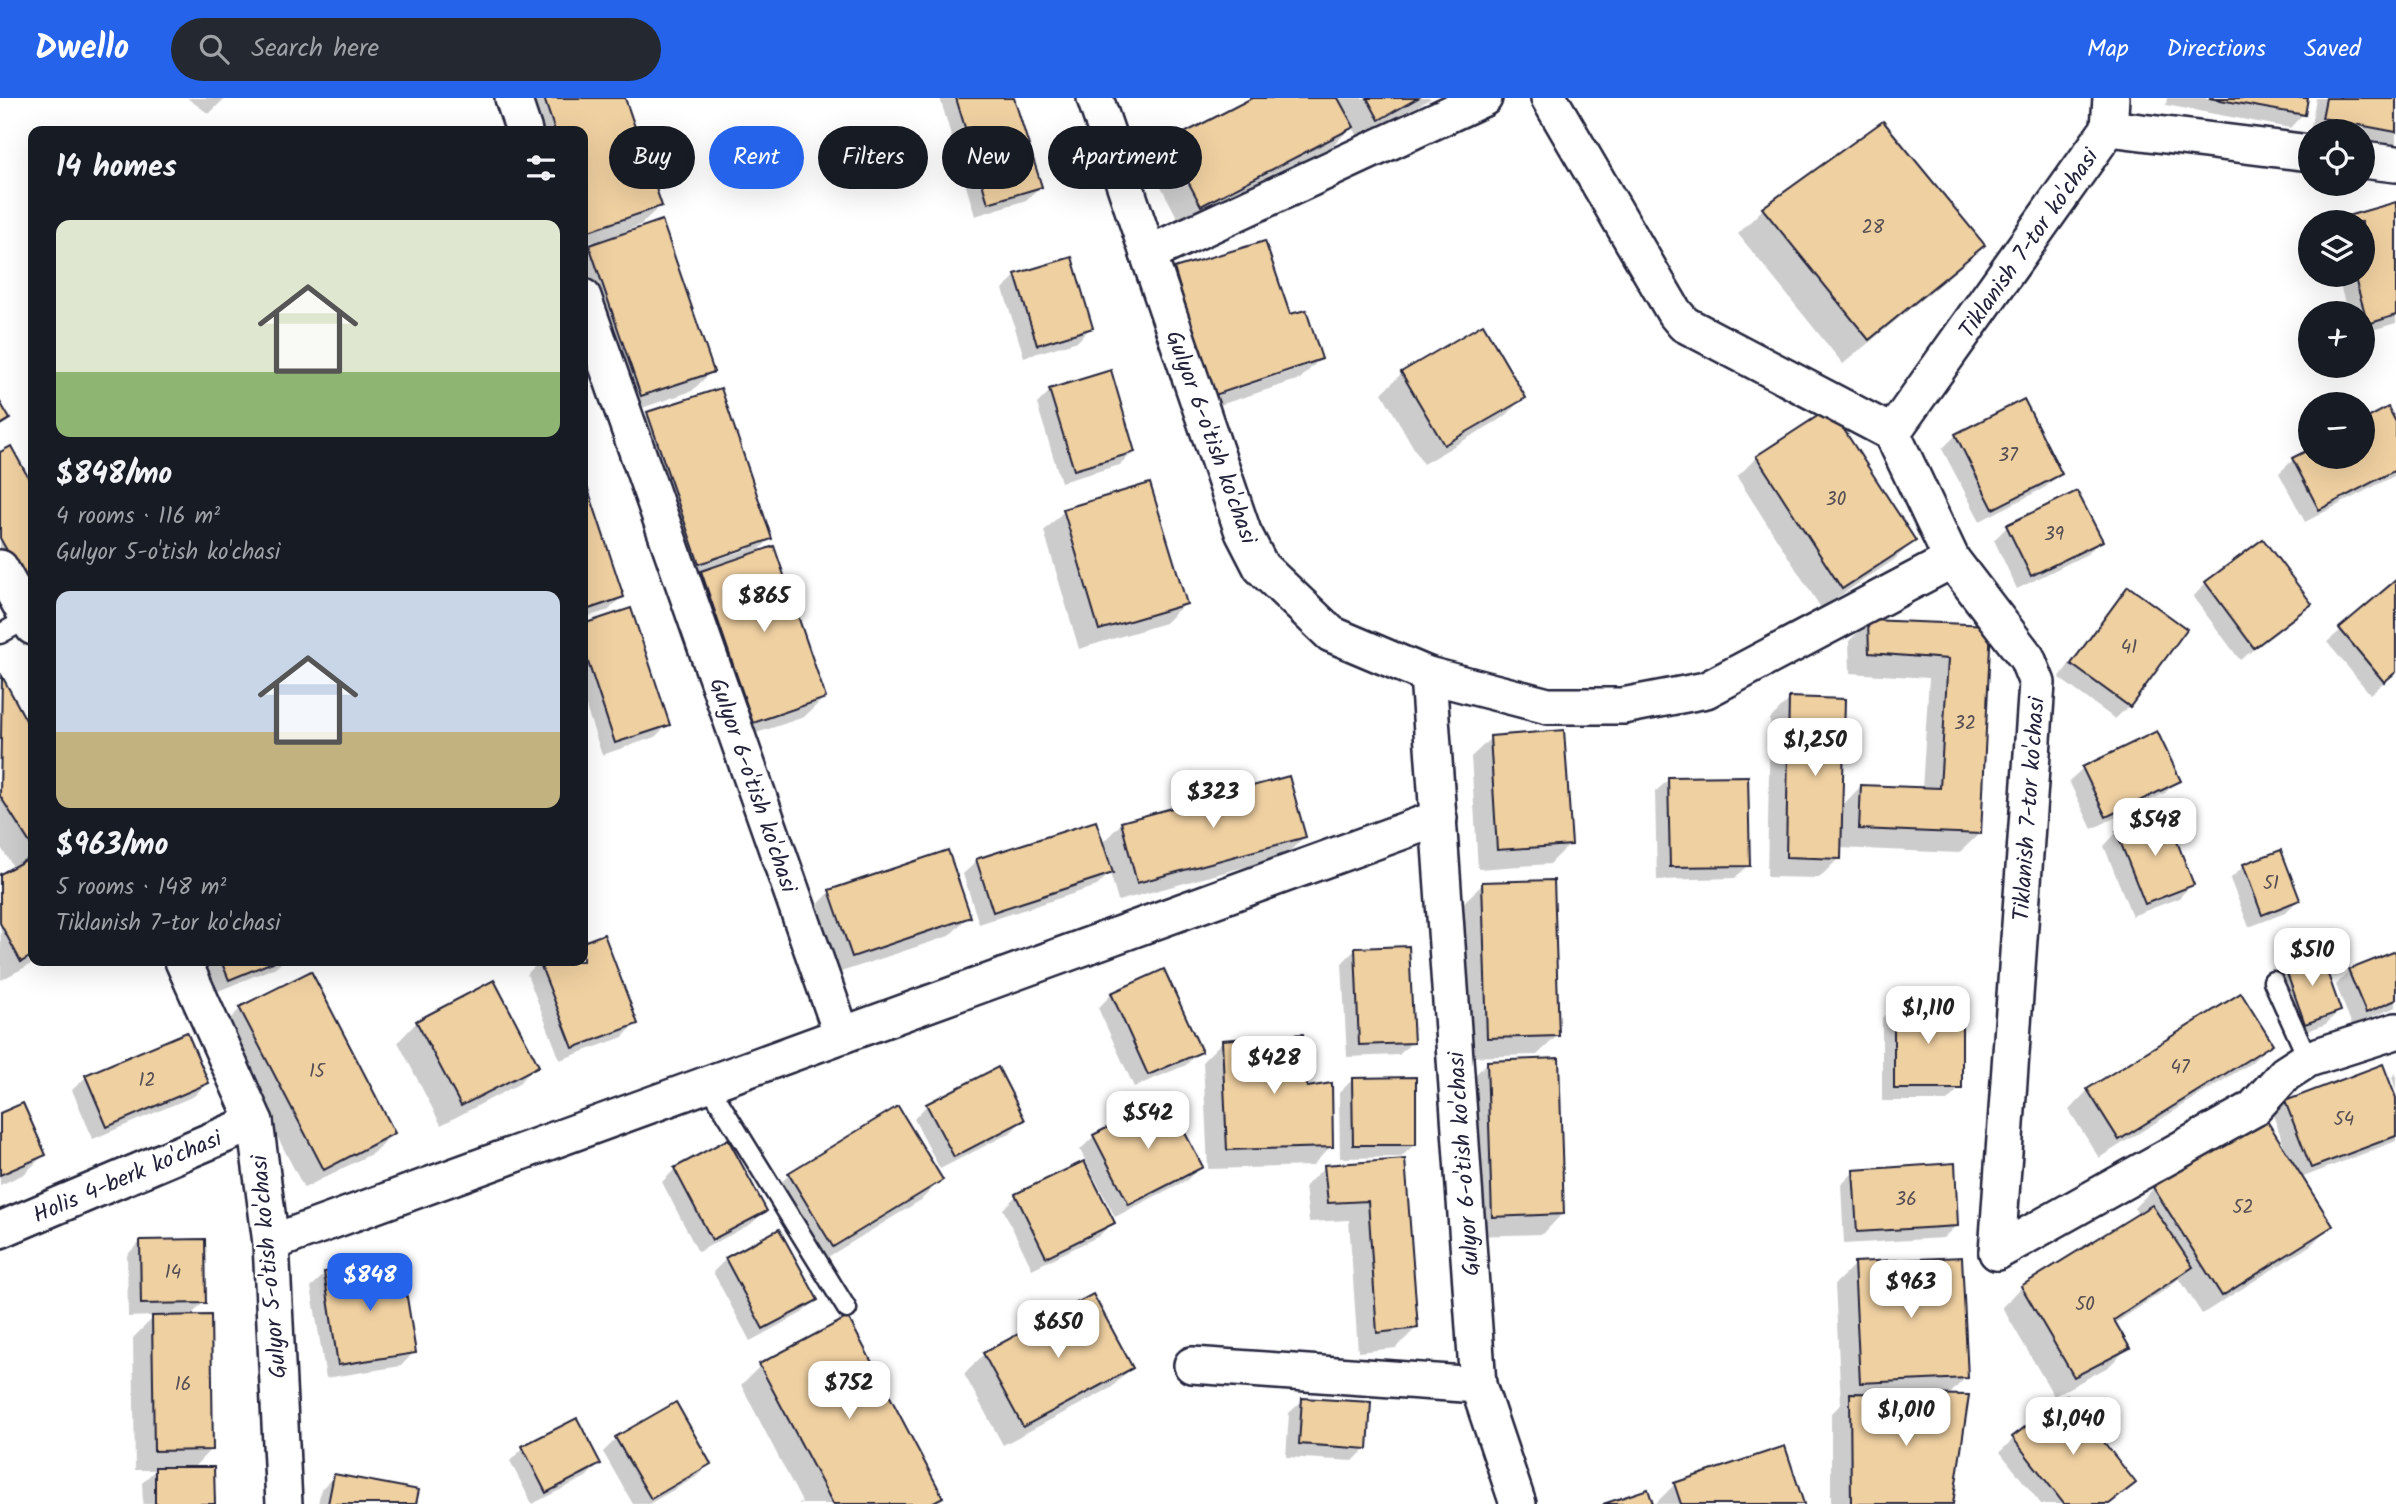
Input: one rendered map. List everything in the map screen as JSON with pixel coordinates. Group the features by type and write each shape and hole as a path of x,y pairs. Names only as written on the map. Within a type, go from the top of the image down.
{"street":[{"path":"513,98 522,126"},
{"name":"Gulyor 6-o'tish ko'chasi","path":"1095,98 1243,533 1261,567 1331,634 1428,675 1478,1385 1518,1504"},
{"path":"1148,254 1484,98"},
{"path":"1549,98 1674,312 1684,324 1892,433"},
{"path":"2110,113 2298,151"},
{"name":"Tiklanish 7-tor ko'chasi","path":"2110,113 1892,433 1952,560 2027,658 2037,683 1997,1252 2253,1109 2285,1074 2308,1059"},
{"path":"2375,162 2396,164"},
{"name":"Gulyor 6-o'tish ko'chasi","path":"588,311 842,1035"},
{"path":"1428,675 1548,706 1623,706 1706,690 1952,560"},
{"path":"0,568 21,626"},
{"path":"271,1243 1439,818"},
{"name":"Gulyor 5-o'tish ko'chasi","path":"185,966 255,1122 271,1243 284,1504"},
{"path":"2308,1059 2396,1031"},
{"name":"Holis 4-berk ko'chasi","path":"0,1230 255,1122"},
{"path":"1192,1365 1478,1385"}],"lane":[{"path":"2273,981 2308,1059"},
{"path":"708,1084 847,1309"}],"building":[{"path":"544,98 625,98 635,126 609,126 609,189 656,189 662,206 589,231 588,126 553,126"},
{"path":"956,98 1014,98 1023,126 965,126"},
{"path":"1252,98 1338,98 1354,127 1201,206 1192,189 1202,189 1202,126 1198,126"},
{"path":"1367,98 1418,98 1379,120"},
{"path":"2209,98 2308,98 2305,115"},
{"path":"2326,98 2396,98 2396,132 2375,128 2375,119 2322,118"},
{"path":"1883,121 1985,245 1869,340 1762,208"},
{"path":"1034,162 1042,187 988,203 984,189 1034,189"},
{"path":"2396,202 2396,315 2375,322 2375,301 2361,301 2357,287 2375,287 2375,210 2368,210"},
{"path":"662,220 714,372 641,396 589,245"},
{"path":"1265,241 1290,314 1306,310 1322,359 1212,396 1174,268"},
{"path":"1072,257 1093,328 1037,345 1015,274"},
{"path":"1483,324 1526,398 1444,445 1401,372"},
{"path":"1111,370 1135,452 1074,470 1049,389"},
{"path":"721,388 772,539 699,564 647,412"},
{"path":"2024,399 2062,474 1993,509 1955,434"},
{"path":"0,402 10,419 0,425"},
{"path":"2388,407 2396,422 2396,470 2319,510 2292,458 2298,455 2298,469 2375,469 2375,414"},
{"path":"1830,408 1916,541 1842,589 1756,456"},
{"path":"11,446 28,477 28,588 0,538 0,452"},
{"path":"1150,483 1187,604 1099,630 1063,509"},
{"path":"588,489 624,597 588,609"},
{"path":"2077,491 2103,541 2031,576 2006,525"},
{"path":"2263,539 2312,604 2254,648 2205,582"},
{"path":"774,546 826,698 753,723 701,571"},
{"path":"2396,580 2396,672 2384,682 2339,628"},
{"path":"2128,586 2187,629 2130,707 2071,664"},
{"path":"631,608 670,725 615,743 588,662 588,622"},
{"path":"1868,620 1991,625 1981,834 1859,829 1861,785 1940,788 1948,659 1869,653"},
{"path":"2,676 28,724 28,840 0,796"},
{"path":"1789,697 1845,699 1841,859 1786,857"},
{"path":"1564,730 1572,845 1497,850 1490,736"},
{"path":"2157,731 2181,781 2106,817 2082,767"},
{"path":"1289,776 1306,837 1137,883 1121,822"},
{"path":"1748,776 1750,866 1670,867 1668,777"},
{"path":"2165,811 2194,885 2145,904 2116,831"},
{"path":"1096,821 1113,873 993,912 976,859"},
{"path":"948,850 971,917 852,957 829,890"},
{"path":"2281,850 2300,900 2262,915 2243,864"},
{"path":"28,859 28,958 21,962 0,923 0,874"},
{"path":"1554,880 1559,1036 1487,1038 1482,882"},
{"path":"604,934 638,1024 573,1048 541,966 588,966 588,940"},
{"path":"1409,946 1414,1043 1359,1045 1355,948"},
{"path":"2396,951 2396,1000 2366,1013 2348,970"},
{"path":"2320,952 2341,1011 2305,1024 2284,965"},
{"path":"223,966 263,966 229,980"},
{"path":"1164,969 1202,1052 1148,1075 1111,993"},
{"path":"311,971 395,1133 324,1170 239,1007"},
{"path":"494,980 539,1066 461,1106 416,1021"},
{"path":"2241,993 2273,1044 2119,1140 2087,1089"},
{"path":"1894,1003 1962,1003 1962,1089 1894,1089"},
{"path":"187,1032 209,1083 107,1127 85,1075"},
{"path":"1303,1034 1307,1087 1332,1083 1333,1147 1227,1150 1222,1040"},
{"path":"1559,1058 1564,1214 1492,1217 1487,1061"},
{"path":"2383,1064 2396,1098 2396,1136 2311,1168 2285,1101"},
{"path":"998,1067 1025,1120 954,1157 926,1104"},
{"path":"1416,1077 1416,1145 1353,1145 1352,1078"},
{"path":"1166,1097 1203,1167 1129,1205 1093,1135"},
{"path":"23,1103 46,1155 0,1175 0,1113"},
{"path":"898,1106 943,1180 833,1247 788,1173"},
{"path":"2264,1116 2333,1226 2222,1296 2153,1187"},
{"path":"728,1139 767,1211 712,1240 674,1168"},
{"path":"1405,1159 1418,1328 1377,1333 1368,1201 1328,1203 1324,1165"},
{"path":"1084,1161 1115,1223 1046,1257 1015,1194"},
{"path":"1955,1163 1958,1226 1857,1232 1853,1170"},
{"path":"2152,1205 2193,1267 2114,1320 2130,1348 2074,1377 2021,1286"},
{"path":"779,1229 818,1300 763,1329 725,1258"},
{"path":"205,1239 206,1303 141,1304 140,1240"},
{"path":"1962,1257 1968,1378 1860,1383 1854,1262"},
{"path":"401,1260 416,1353 338,1365 324,1272"},
{"path":"1093,1294 1133,1368 1023,1427 983,1353"},
{"path":"211,1315 213,1450 154,1451 152,1316"},
{"path":"848,1317 943,1497 930,1504 833,1504 759,1364"},
{"path":"1850,1393 1969,1395 1953,1504 1851,1504"},
{"path":"2067,1395 2136,1483 2109,1504 2064,1504 2012,1437"},
{"path":"1302,1398 1371,1402 1368,1449 1299,1444"},
{"path":"676,1402 711,1464 651,1499 615,1437"},
{"path":"577,1418 601,1464 546,1493 522,1446"},
{"path":"1785,1446 1804,1504 1681,1504 1674,1483"},
{"path":"155,1467 214,1467 215,1504 155,1504"},
{"path":"334,1474 419,1490 416,1504 328,1504"},
{"path":"1648,1489 1653,1504 1603,1504"}]}
